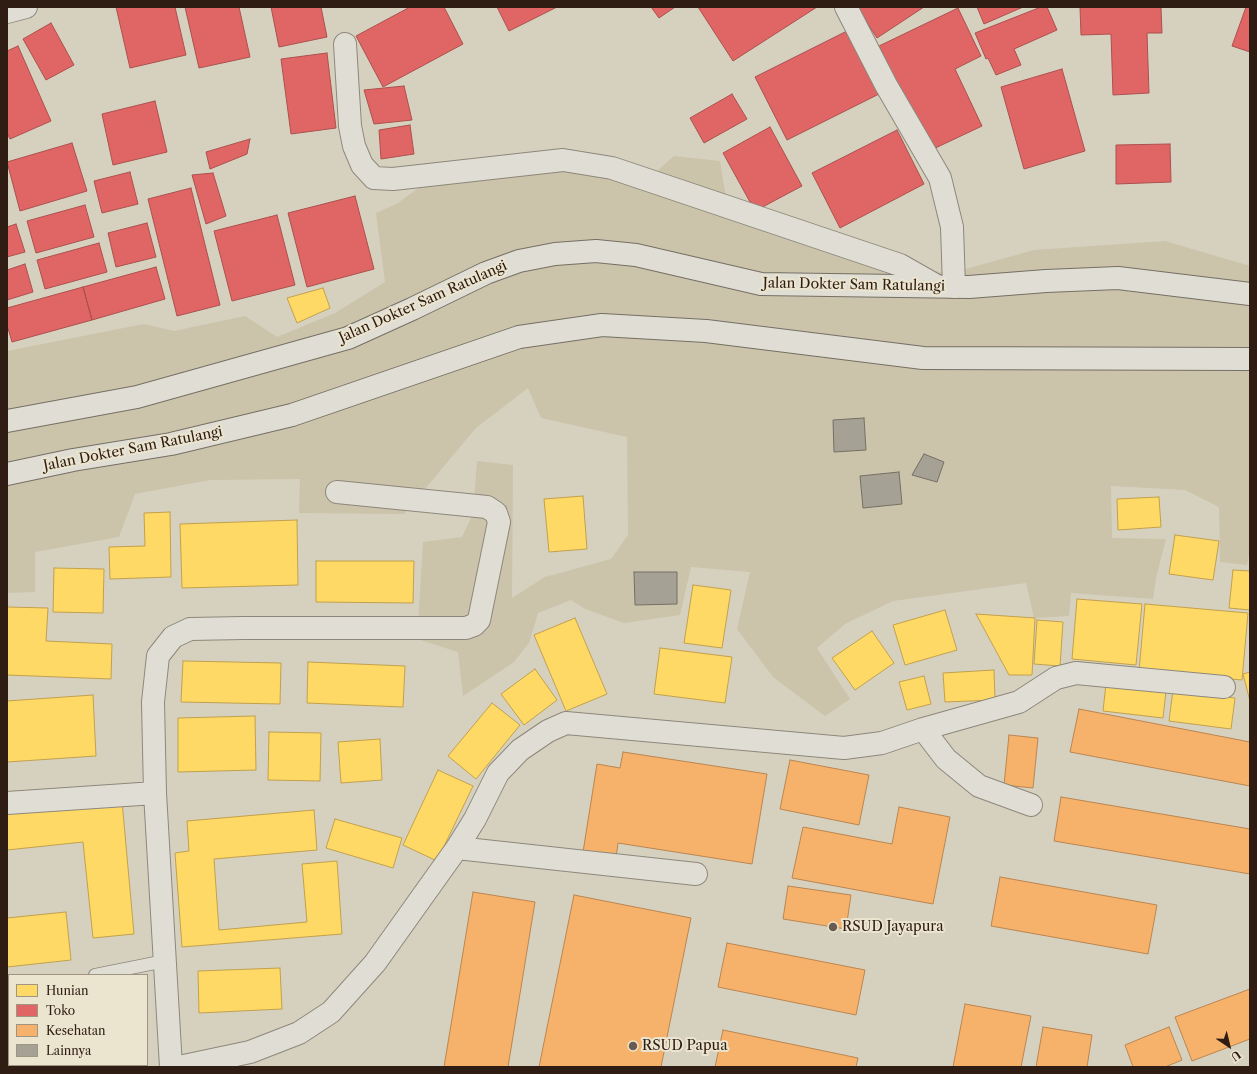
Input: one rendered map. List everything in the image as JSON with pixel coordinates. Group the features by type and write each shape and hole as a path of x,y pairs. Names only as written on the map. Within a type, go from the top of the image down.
{"street":[{"path":"7,12 26,7"},
{"path":"345,44 350,126 354,146 362,165 374,178 393,179 563,160 612,168 900,265 945,287 952,227 940,178 886,85 846,7"},
{"name":"Jalan Dokter Sam Ratulangi","path":"7,421 137,397 348,338 486,273 519,261 555,254 596,251 636,255 761,284 945,287 1118,278 1250,294"},
{"name":"Jalan Dokter Sam Ratulangi","path":"7,474 73,460 171,444 292,415 519,337 602,325 706,331 923,358 1250,359"},
{"path":"171,1067 155,793 153,702 158,656 173,637 190,629 466,628 474,626 479,620 499,522 496,513 487,507 337,492"},
{"path":"179,1067 250,1060 299,1033 331,1012 375,963 456,848 475,819 498,773 520,750 548,731 566,723 844,748 882,743 923,729 1019,702 1056,678 1076,673 1224,687"},
{"path":"923,729 946,759 978,786 1031,805"},
{"path":"7,803 155,793"},
{"path":"456,848 696,874"}],"lane":[{"path":"100,974 165,961"}],"shaded area":[{"path":"674,156 720,161 727,204 773,231 948,274 1034,250 1165,241 1250,266 1250,551 1247,565 1220,562 1219,507 1185,490 1111,486 1112,538 1166,539 1156,578 1153,599 1071,593 1069,616 1034,618 1026,583 893,601 845,624 817,648 850,699 825,716 773,677 737,629 750,572 691,567 680,615 624,623 585,609 571,600 538,613 529,643 514,662 463,696 458,652 417,639 423,542 462,537 473,514 477,461 513,465 512,598 545,577 611,559 628,535 627,437 541,418 528,388 476,428 404,514 299,513 300,479 210,480 135,494 119,537 35,552 35,592 7,593 7,351 144,324 174,331 245,316 277,337 335,313 385,282 376,213 398,203 454,162 529,158 642,184"}],"building: Hunian":[{"path":"323,288 330,308 297,323 287,298"},
{"path":"583,496 587,549 549,552 544,499"},
{"path":"1159,497 1161,527 1118,530 1117,499"},
{"path":"170,512 171,577 110,579 109,547 145,546 144,513"},
{"path":"297,520 298,585 182,588 180,524"},
{"path":"1175,535 1219,541 1213,580 1169,574"},
{"path":"316,561 414,561 413,603 316,602"},
{"path":"54,568 104,569 103,613 53,612"},
{"path":"1233,570 1250,571 1250,610 1229,608"},
{"path":"693,585 731,590 722,648 684,643"},
{"path":"1077,599 1142,604 1136,665 1072,659"},
{"path":"1145,604 1248,613 1242,680 1139,671"},
{"path":"7,607 48,608 46,641 112,644 111,679 7,675"},
{"path":"945,610 957,650 905,665 893,625"},
{"path":"976,614 1035,618 1032,675 1009,675"},
{"path":"575,618 607,694 566,711 534,635"},
{"path":"1037,620 1063,622 1060,666 1034,664"},
{"path":"872,631 894,663 855,690 832,658"},
{"path":"660,648 732,657 725,703 654,694"},
{"path":"183,661 281,663 280,704 181,702"},
{"path":"308,662 405,666 403,707 307,703"},
{"path":"535,669 557,700 524,725 501,694"},
{"path":"994,670 995,700 945,702 943,673"},
{"path":"1250,672 1250,701 1243,674"},
{"path":"924,676 931,704 907,710 899,682"},
{"path":"1106,684 1166,691 1163,718 1103,711"},
{"path":"1173,690 1235,698 1231,729 1169,721"},
{"path":"93,695 96,756 7,762 7,701"},
{"path":"492,703 520,725 476,779 448,756"},
{"path":"255,716 256,770 178,772 178,718"},
{"path":"269,732 321,733 320,781 268,780"},
{"path":"380,739 382,780 341,783 338,742"},
{"path":"438,770 473,786 437,861 403,845"},
{"path":"122,801 134,934 93,938 83,842 7,850 7,812"},
{"path":"314,810 317,850 214,859 219,930 307,922 302,864 337,861 342,934 182,947 175,853 189,851 187,821"},
{"path":"335,819 402,838 393,868 326,848"},
{"path":"66,912 71,960 7,967 7,918"},
{"path":"280,968 282,1009 199,1013 198,971"}],"building: Toko":[{"path":"116,7 175,7 186,55 130,68"},
{"path":"185,7 239,7 250,57 199,68"},
{"path":"271,7 321,7 327,37 279,47"},
{"path":"410,7 444,7 463,44 383,87 356,36"},
{"path":"497,7 557,7 509,31"},
{"path":"651,7 675,7 659,18"},
{"path":"698,7 817,7 733,61"},
{"path":"857,7 924,7 877,38"},
{"path":"977,7 1023,7 984,24"},
{"path":"1041,7 1047,7 1057,30 1014,49 1021,65 996,75 988,58 986,59 975,33"},
{"path":"1080,7 1161,7 1162,33 1147,33 1149,93 1113,95 1111,34 1081,35"},
{"path":"1246,7 1250,7 1250,52 1232,46"},
{"path":"958,8 981,56 955,69 982,126 929,151 879,46"},
{"path":"51,23 74,65 46,80 23,39"},
{"path":"849,30 881,93 787,140 755,77"},
{"path":"18,46 51,121 10,139 7,133 7,51"},
{"path":"327,53 336,128 291,134 281,59"},
{"path":"1062,69 1085,151 1024,169 1001,87"},
{"path":"404,86 412,120 374,124 364,90"},
{"path":"732,94 747,119 704,143 690,118"},
{"path":"155,101 167,152 113,165 102,114"},
{"path":"410,125 414,154 381,159 379,130"},
{"path":"770,127 802,186 755,211 723,153"},
{"path":"897,130 924,184 840,228 812,173"},
{"path":"250,139 247,154 210,169 206,152"},
{"path":"72,143 87,191 20,211 7,162"},
{"path":"1170,144 1171,182 1116,184 1116,145"},
{"path":"130,172 138,204 102,213 94,181"},
{"path":"213,173 226,216 206,224 192,175"},
{"path":"191,188 220,305 177,316 148,199"},
{"path":"355,196 374,269 307,287 288,213"},
{"path":"85,205 94,237 36,253 27,221"},
{"path":"277,215 295,285 232,301 214,231"},
{"path":"147,223 156,257 116,267 108,233"},
{"path":"16,224 25,252 7,257 7,227"},
{"path":"99,243 107,272 45,289 37,260"},
{"path":"25,264 33,292 7,300 7,270"},
{"path":"156,267 165,299 92,320 83,287"},
{"path":"83,287 92,320 12,342 7,325 7,308"}],"building: Kesehatan":[{"path":"1079,709 1250,742 1250,786 1070,752"},
{"path":"1009,735 1038,738 1033,788 1004,785"},
{"path":"623,752 767,774 752,864 618,843 616,858 583,852 597,764 620,768"},
{"path":"790,760 869,775 859,825 780,809"},
{"path":"1061,797 1250,829 1250,874 1054,841"},
{"path":"899,807 950,817 933,904 792,878 803,827 892,844"},
{"path":"1000,877 1157,905 1148,954 991,926"},
{"path":"788,886 851,895 846,929 783,919"},
{"path":"473,892 535,902 508,1067 444,1067"},
{"path":"574,895 691,918 661,1067 539,1067"},
{"path":"727,943 865,970 856,1015 718,987"},
{"path":"1250,989 1250,1039 1192,1061 1175,1017"},
{"path":"965,1004 1031,1016 1021,1067 953,1067"},
{"path":"1043,1027 1092,1035 1087,1067 1036,1067"},
{"path":"1169,1027 1182,1060 1165,1067 1133,1067 1125,1045"},
{"path":"723,1030 858,1058 856,1067 715,1067"}],"building: Lainnya":[{"path":"864,418 866,450 834,452 833,420"},
{"path":"924,454 944,462 937,482 912,475"},
{"path":"899,472 902,504 863,508 860,476"},
{"path":"634,572 677,572 677,604 635,605"}],"place":[{"name":"RSUD Jayapura","path":"833,927"},
{"name":"RSUD Papua","path":"633,1046"}]}
